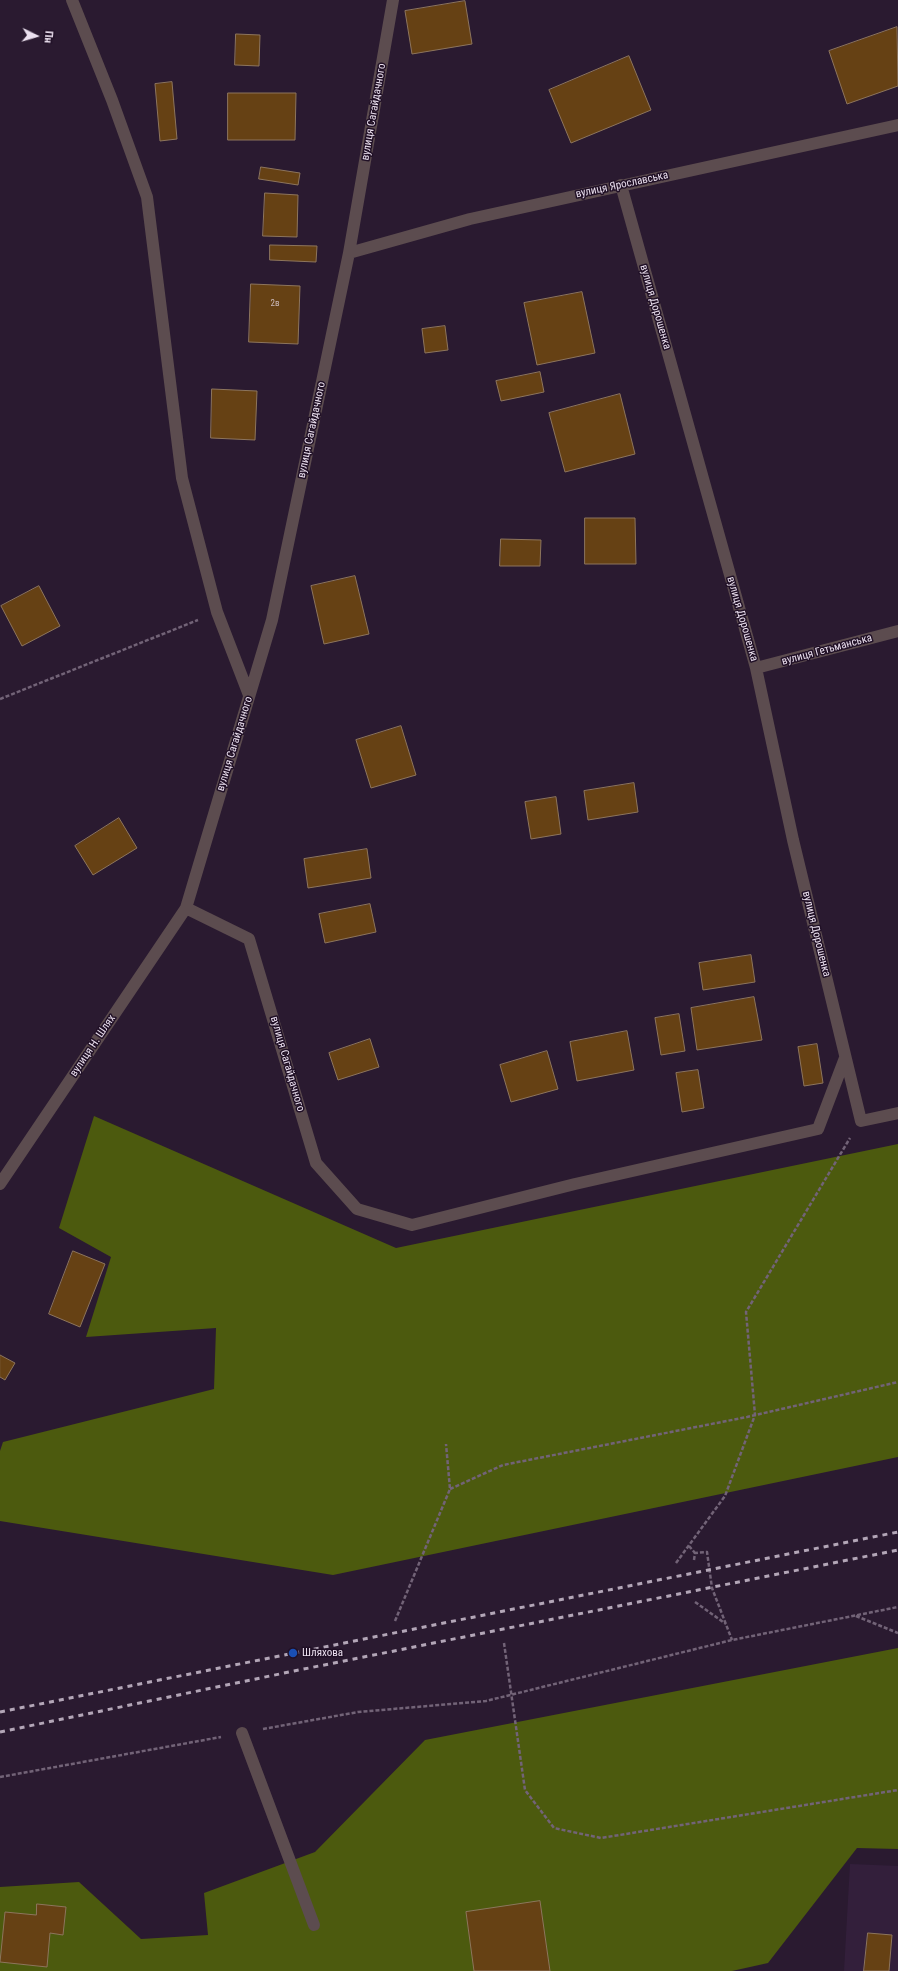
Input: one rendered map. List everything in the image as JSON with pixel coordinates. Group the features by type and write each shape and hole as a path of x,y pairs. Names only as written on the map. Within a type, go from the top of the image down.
{"street":[{"path":"72,0 112,100 147,197 182,478 217,612 249,695"},
{"name":"вулиця Сагайдачного","path":"393,0 349,253 272,620 186,908 249,939 316,1163 357,1209 412,1225 575,1184 818,1128 845,1058"},
{"name":"вулиця Ярославська","path":"349,253 470,219 898,125"},
{"name":"вулиця Дорошенка","path":"621,185 756,668 793,840 861,1120"},
{"name":"вулиця Гетьманська","path":"756,668 898,631"},
{"name":"вулиця Н. Шлях","path":"0,1184 186,908"},
{"path":"861,1120 898,1113"},
{"path":"242,1733 314,1925"}],"path":[{"path":"0,699 217,612"},
{"path":"676,1563 725,1496 755,1415 746,1312 861,1120"},
{"path":"450,1489 503,1465 755,1415 898,1382"},
{"path":"395,1621 450,1489 446,1444"},
{"path":"689,1546 695,1553 694,1560"},
{"path":"695,1553 707,1552 712,1588 732,1640"},
{"path":"695,1602 727,1624"},
{"path":"0,1777 358,1712 486,1701 732,1640 898,1607"},
{"path":"855,1615 898,1633"},
{"path":"504,1643 525,1790 554,1828 601,1838 898,1790"}],"shaded area":[{"path":"850,1864 898,1866 898,1971 844,1971"}],"green space":[{"path":"94,1116 396,1248 898,1144 898,1457 333,1575 0,1521 0,1451 3,1442 214,1389 216,1328 86,1337 111,1257 59,1228"},
{"path":"898,1648 898,1849 857,1848 768,1963 732,1971 0,1971 0,1887 79,1882 141,1939 208,1935 204,1893 315,1852 425,1740"}],"building":[{"path":"465,1 472,44 412,54 405,11"},
{"path":"897,27 898,86 847,104 829,51"},
{"path":"236,34 260,35 259,66 235,65"},
{"path":"629,56 651,110 571,143 549,90"},
{"path":"172,82 177,139 160,141 155,84"},
{"path":"228,93 296,93 295,140 228,140"},
{"path":"261,167 300,173 298,185 259,179"},
{"path":"265,193 298,195 297,237 263,236"},
{"path":"270,245 317,246 316,262 270,260"},
{"path":"251,284 300,286 298,344 249,342"},
{"path":"582,292 595,353 537,365 524,303"},
{"path":"445,326 448,350 425,353 422,329"},
{"path":"540,372 544,392 501,401 496,381"},
{"path":"212,389 257,391 255,440 211,438"},
{"path":"620,394 635,454 565,472 549,413"},
{"path":"585,518 635,518 636,564 585,564"},
{"path":"501,539 541,540 540,566 500,566"},
{"path":"355,576 369,634 324,644 311,586"},
{"path":"39,586 60,626 22,646 1,606"},
{"path":"401,726 416,775 371,788 356,740"},
{"path":"634,783 638,812 588,820 584,791"},
{"path":"556,797 561,834 531,839 525,802"},
{"path":"119,818 137,848 93,875 75,846"},
{"path":"367,849 371,878 308,888 304,859"},
{"path":"370,904 376,932 325,943 319,914"},
{"path":"751,955 755,982 703,990 699,963"},
{"path":"754,997 762,1040 697,1050 691,1008"},
{"path":"679,1014 685,1051 661,1055 655,1018"},
{"path":"627,1031 634,1070 577,1081 570,1042"},
{"path":"370,1039 379,1067 338,1080 329,1053"},
{"path":"817,1044 823,1083 804,1086 798,1047"},
{"path":"547,1051 558,1089 511,1102 500,1065"},
{"path":"698,1070 704,1108 682,1112 676,1073"},
{"path":"73,1251 105,1264 80,1327 49,1314"},
{"path":"0,1355 15,1363 5,1380 0,1377"},
{"path":"540,1901 550,1971 474,1971 466,1912"},
{"path":"37,1904 66,1907 63,1935 50,1933 47,1967 0,1962 5,1912 36,1915"},
{"path":"868,1933 892,1935 889,1971 864,1971"}],"railway":[{"path":"0,1712 898,1532"},
{"path":"0,1732 294,1671 898,1550"}],"place":[{"name":"Шляхова","path":"293,1653"}]}
